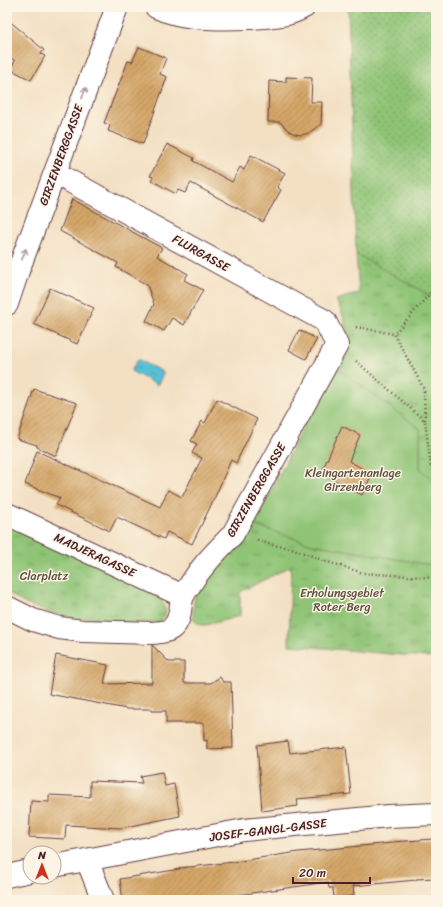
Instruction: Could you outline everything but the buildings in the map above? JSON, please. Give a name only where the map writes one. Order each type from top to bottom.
[{"type":"street","name":"GIRZENBERGGASSE","points":[[7,304],[54,173],[117,7]]},
{"type":"street","points":[[156,7],[176,14],[226,19],[281,16],[304,7]]},
{"type":"street","name":"FLURGASSE","points":[[54,173],[324,321]]},
{"type":"street","points":[[324,321],[337,344]]},
{"type":"street","name":"GIRZENBERGGASSE","points":[[7,607],[33,620],[58,628],[83,631],[153,633],[164,632],[173,628],[178,621],[183,596],[195,577],[233,534],[337,344]]},
{"type":"street","name":"MADJERAGASSE","points":[[7,514],[183,596]]},
{"type":"street","name":"JOSEF-GANGL-GASSE","points":[[62,865],[244,830],[389,816],[436,814]]},
{"type":"street","points":[[87,860],[103,900]]},
{"type":"street","points":[[7,876],[22,873]]},
{"type":"path","points":[[394,334],[436,287]]},
{"type":"path","points":[[324,321],[394,334]]},
{"type":"path","points":[[394,334],[424,389],[425,421],[431,466],[436,470]]},
{"type":"path","points":[[337,344],[425,421]]},
{"type":"path","points":[[233,534],[273,545],[291,548],[363,573],[436,578]]},
{"type":"green space","points":[[348,7],[419,7],[436,13],[436,299],[356,254]]},
{"type":"green space","points":[[356,254],[436,299],[436,484],[420,468],[420,429],[340,371],[349,343],[344,318],[336,300],[359,293]]},
{"type":"green space","name":"Kleingartenanlage Girzenberg","points":[[334,366],[420,429],[420,468],[436,484],[436,566],[312,544],[254,525]]},
{"type":"green space","name":"Clarplatz","points":[[7,523],[160,596],[166,611],[164,617],[160,622],[134,623],[73,618],[61,616],[23,603],[7,592]]},
{"type":"green space","name":"Erholungsgebiet Roter Berg","points":[[254,525],[312,544],[436,566],[436,658],[289,645],[291,566],[240,592],[240,616],[206,625],[198,624],[193,618],[196,591],[226,551],[239,548]]},
{"type":"water","points":[[138,359],[164,373],[157,385],[131,371]]}]
